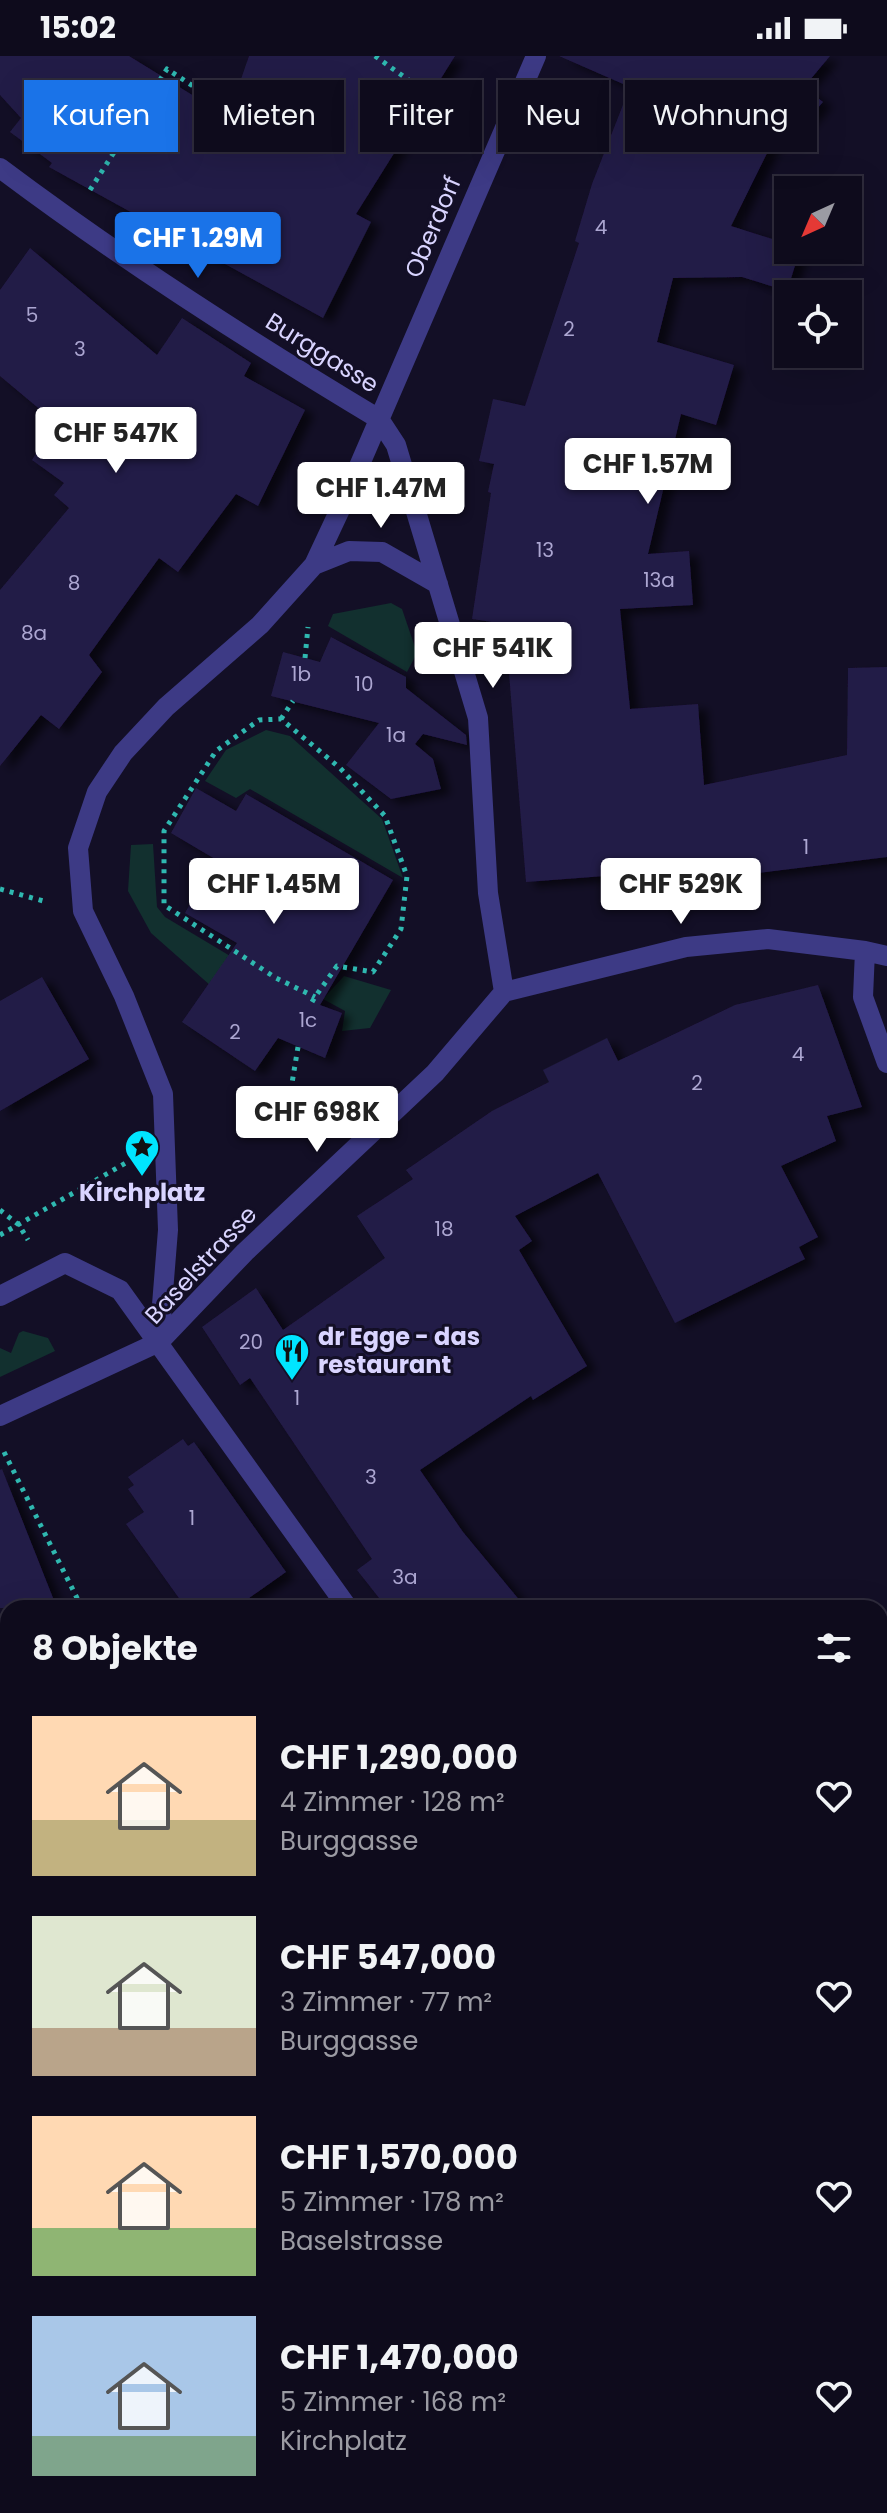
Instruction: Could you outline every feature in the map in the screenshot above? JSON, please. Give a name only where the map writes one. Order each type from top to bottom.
[{"type":"street","name":"Oberdorf","points":[[379,419],[536,56]]},
{"type":"street","name":"Burggasse","points":[[0,168],[165,285],[379,419]]},
{"type":"street","points":[[159,1342],[168,1230],[163,1094],[124,996],[83,911],[78,848],[97,792],[123,753],[166,707],[260,625],[314,565],[379,419]]},
{"type":"street","points":[[379,419],[396,445],[478,718],[488,893],[504,992],[686,947],[768,939],[887,956]]},
{"type":"street","points":[[314,565],[349,551],[382,552],[438,584]]},
{"type":"street","points":[[865,951],[863,997],[887,1063]]},
{"type":"street","name":"Baselstrasse","points":[[342,1600],[159,1342],[245,1252],[435,1073],[504,992]]},
{"type":"street","points":[[0,1296],[65,1263],[120,1290],[159,1342]]},
{"type":"street","points":[[0,1416],[159,1342]]},
{"type":"path","points":[[375,56],[497,144]]},
{"type":"path","points":[[71,221],[167,69],[194,87]]},
{"type":"path","points":[[281,719],[293,701]]},
{"type":"path","points":[[281,719],[340,768],[385,816],[407,876],[401,929],[373,972],[337,966],[313,1000],[164,905],[164,831],[216,751],[259,720],[281,719]]},
{"type":"path","points":[[0,889],[83,911]]},
{"type":"path","points":[[298,1047],[291,1089],[348,1155]]},
{"type":"path","points":[[0,1235],[164,1141]]},
{"type":"path","points":[[0,1444],[78,1600]]},
{"type":"green space","points":[[391,603],[402,609],[417,653],[407,672],[328,626],[333,614]]},
{"type":"green space","points":[[266,730],[290,736],[382,819],[403,878],[250,789],[236,798],[205,781],[226,750]]},
{"type":"green space","points":[[153,844],[157,907],[165,917],[285,989],[211,986],[151,933],[128,891],[131,845]]},
{"type":"green space","points":[[344,976],[391,990],[370,1028],[342,1031],[345,1011],[323,999]]},
{"type":"green space","points":[[23,1331],[48,1338],[55,1351],[0,1377],[0,1348],[11,1353],[19,1333]]},
{"type":"building","points":[[0,56],[129,56],[168,80],[24,80],[24,142],[10,132],[21,118],[0,95]]},
{"type":"building","points":[[249,56],[455,56],[440,80],[360,80],[360,152],[395,152],[356,214],[371,222],[323,318],[49,167],[52,163],[37,152],[178,152],[178,86],[194,96],[194,152],[344,152],[344,80],[241,80]]},
{"type":"building","points":[[559,56],[830,56],[810,80],[625,80],[625,85]]},
{"type":"building","points":[[625,100],[625,152],[768,152],[731,226],[774,240],[774,264],[796,264],[790,280],[774,280],[774,287],[742,277],[673,278],[657,342],[734,365],[716,425],[681,414],[648,554],[689,551],[693,605],[620,609],[630,709],[698,704],[704,785],[847,755],[848,668],[887,667],[887,857],[750,874],[749,865],[526,882],[505,624],[472,619],[494,464],[479,461],[493,399],[525,406],[579,243],[575,241],[592,184],[605,152],[609,152],[609,141]]},
{"type":"building","points":[[30,248],[157,355],[182,318],[251,363],[244,376],[305,410],[258,506],[236,494],[178,572],[159,558],[89,655],[102,672],[59,729],[41,715],[0,766],[0,590],[69,508],[54,495],[64,483],[32,460],[55,422],[0,376],[0,290]]},
{"type":"building","points":[[331,637],[406,677],[406,688],[466,735],[467,745],[423,734],[415,744],[433,759],[441,789],[391,799],[346,765],[379,723],[271,696],[283,652],[320,662]]},
{"type":"building","points":[[196,788],[236,811],[246,794],[393,880],[320,1005],[342,1013],[325,1058],[278,1038],[255,1071],[182,1022],[237,943],[185,913],[215,859],[171,833]]},
{"type":"building","points":[[42,977],[89,1059],[0,1111],[0,1001]]},
{"type":"building","points":[[818,985],[862,1107],[827,1116],[836,1141],[781,1166],[818,1237],[799,1247],[805,1259],[675,1323],[598,1173],[515,1216],[532,1241],[519,1250],[587,1366],[533,1400],[531,1396],[420,1470],[463,1532],[519,1600],[381,1600],[357,1570],[372,1559],[250,1378],[240,1385],[202,1327],[256,1288],[283,1330],[385,1258],[357,1216],[413,1179],[406,1170],[492,1111],[549,1082],[543,1070],[607,1038],[618,1061],[735,1005]]},
{"type":"building","points":[[183,1439],[188,1446],[194,1442],[286,1572],[246,1600],[180,1600],[126,1524],[144,1512],[128,1489],[134,1485],[128,1477]]},
{"type":"building","points":[[2,1469],[54,1600],[0,1600]]},
{"type":"place","name":"Kirchplatz","points":[[142,1178]]},
{"type":"place","name":"dr Egge - das restaurant","points":[[292,1382]]}]
